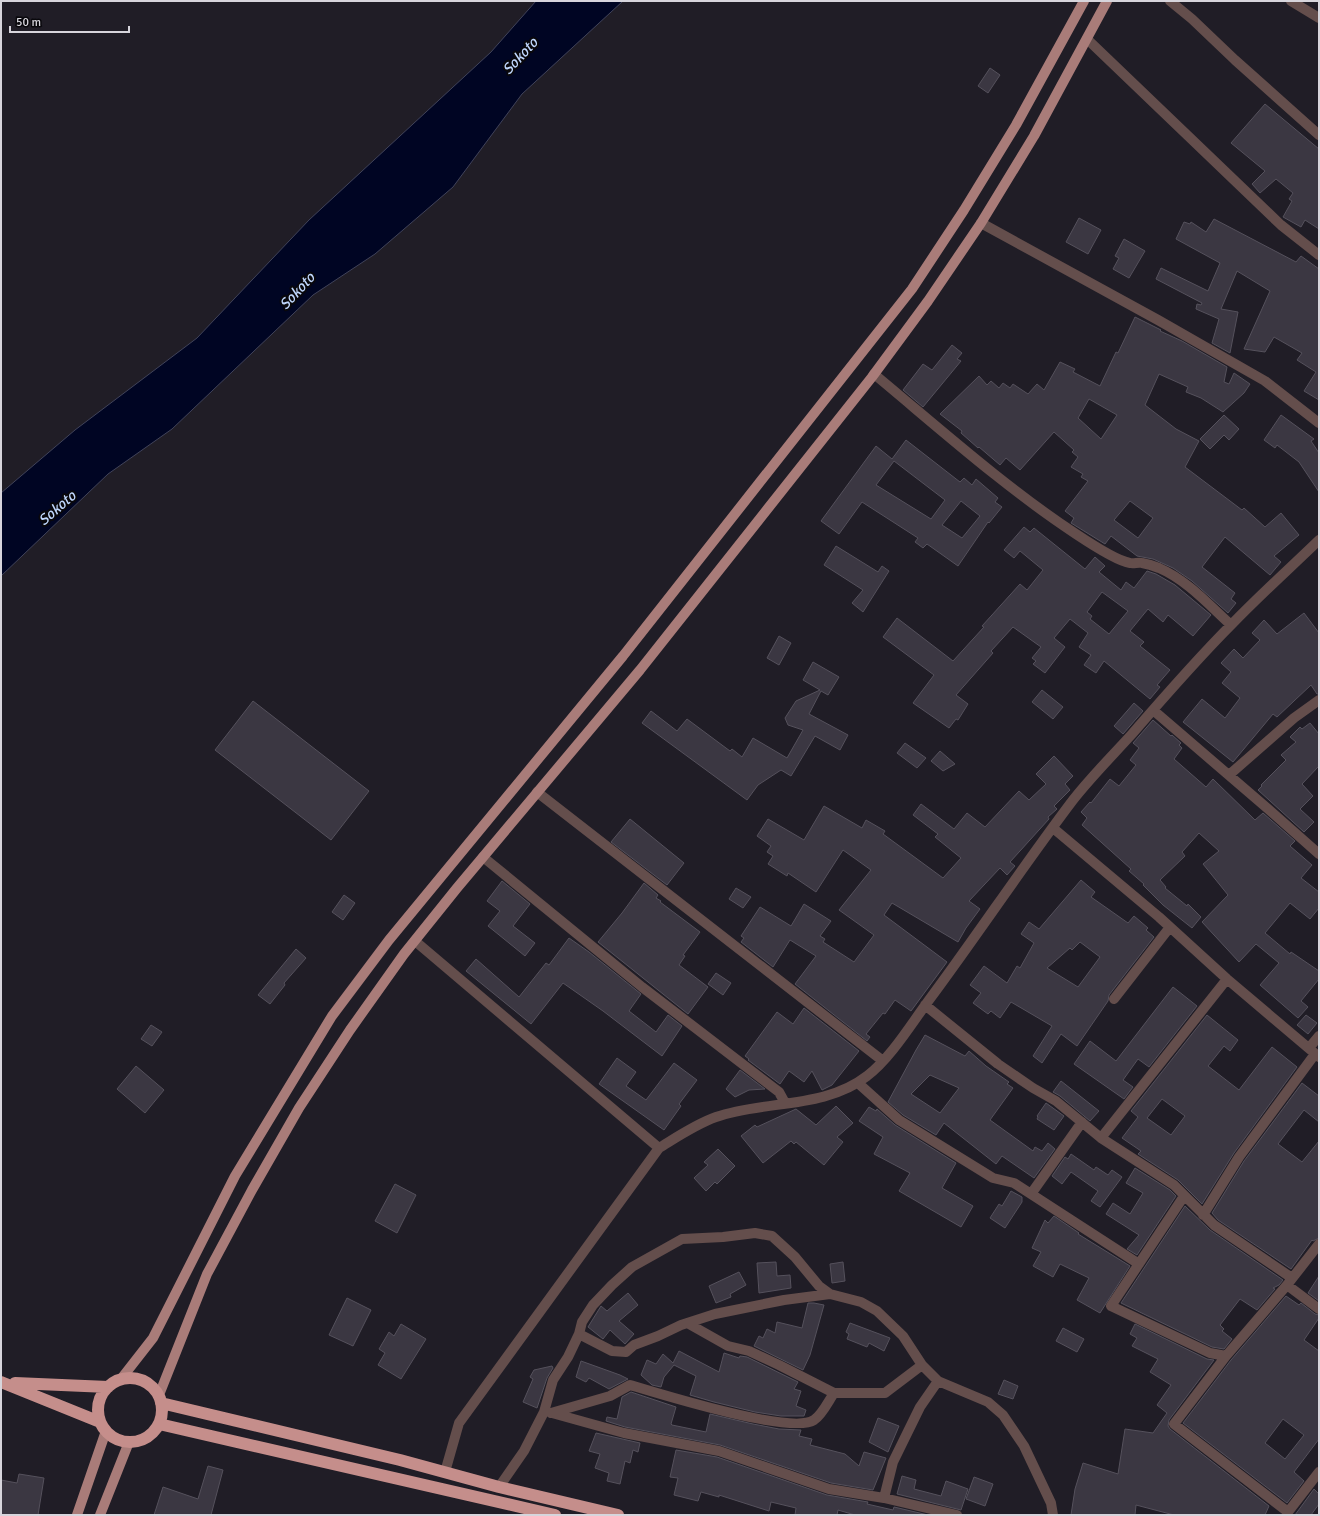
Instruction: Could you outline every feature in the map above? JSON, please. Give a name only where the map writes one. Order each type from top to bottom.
[{"type":"highway","points":[[4,1382],[103,1426],[116,1439],[129,1442],[142,1440],[152,1434],[159,1424],[162,1414],[160,1399],[152,1386],[142,1380],[132,1378],[121,1379],[108,1387],[100,1399],[98,1414],[103,1426]]},
{"type":"highway","points":[[4,1382],[108,1387]]},
{"type":"highway","points":[[160,1399],[500,1487],[618,1515]]},
{"type":"highway","points":[[159,1424],[555,1515]]},
{"type":"main road","points":[[121,1379],[153,1338],[235,1176],[332,1016],[389,940],[623,656],[912,289],[964,210],[1016,125],[1084,1]]},
{"type":"main road","points":[[160,1399],[207,1274],[254,1185],[299,1108],[346,1037],[415,941],[483,857],[640,670],[874,374],[928,301],[981,223],[1034,136],[1107,1]]},
{"type":"main road","points":[[77,1515],[103,1426]]},
{"type":"main road","points":[[100,1515],[129,1442]]},
{"type":"street","points":[[1170,1],[1192,19],[1235,60],[1319,135]]},
{"type":"street","points":[[1291,1],[1319,18]]},
{"type":"street","points":[[1087,39],[1281,225],[1319,255]]},
{"type":"street","points":[[981,223],[1158,320],[1265,381],[1319,423]]},
{"type":"street","points":[[874,374],[984,465],[1058,522],[1116,557],[1130,563],[1141,562],[1160,568],[1191,589],[1231,625]]},
{"type":"street","points":[[445,1472],[459,1423],[659,1148],[716,1117],[759,1107],[836,1093],[858,1083],[870,1074],[883,1061],[975,938],[1014,880],[1075,798],[1231,625],[1319,540]]},
{"type":"street","points":[[1228,775],[1294,718],[1319,700]]},
{"type":"street","points":[[1153,710],[1319,854]]},
{"type":"street","points":[[537,792],[883,1061]]},
{"type":"street","points":[[1053,828],[1170,927],[1227,979],[1314,1053]]},
{"type":"street","points":[[483,857],[642,987],[779,1092],[785,1103]]},
{"type":"street","points":[[1114,999],[1170,927]]},
{"type":"street","points":[[415,941],[659,1148]]},
{"type":"street","points":[[1101,1138],[1227,979]]},
{"type":"street","points":[[925,1005],[998,1064],[1033,1088],[1056,1101],[1101,1138],[1174,1185],[1214,1225],[1290,1281],[1319,1309]]},
{"type":"street","points":[[1203,1215],[1239,1157],[1314,1053],[1319,1036]]},
{"type":"street","points":[[858,1083],[900,1120],[993,1178],[1014,1183],[1139,1264]]},
{"type":"street","points":[[1031,1194],[1082,1122]]},
{"type":"street","points":[[1184,1196],[1111,1306],[1210,1352],[1226,1356]]},
{"type":"street","points":[[500,1487],[548,1413],[553,1380],[568,1357],[579,1334],[582,1322],[593,1306],[632,1267],[682,1239],[723,1237],[755,1233],[772,1236],[796,1257],[819,1286],[830,1294],[861,1302],[877,1311],[903,1336],[922,1365],[938,1381],[988,1402],[1003,1415],[1027,1453],[1051,1503],[1053,1515]]},
{"type":"street","points":[[1319,1244],[1290,1281],[1226,1356],[1174,1424],[1288,1512],[1319,1472]]},
{"type":"street","points":[[579,1334],[612,1351],[626,1352],[634,1345],[681,1325],[689,1324],[715,1314],[784,1300],[830,1294]]},
{"type":"street","points":[[689,1324],[728,1346],[749,1351],[834,1394],[885,1393],[922,1365]]},
{"type":"street","points":[[884,1498],[893,1462],[920,1407],[938,1381]]},
{"type":"street","points":[[548,1413],[610,1396],[630,1385],[683,1401],[771,1422],[804,1424],[814,1420],[834,1394]]},
{"type":"street","points":[[548,1413],[624,1433],[719,1451],[829,1489],[884,1498],[957,1515]]},
{"type":"water","name":"Sokoto","points":[[536,1],[623,1],[522,94],[453,187],[375,254],[313,295],[172,429],[108,474],[1,576],[1,493],[75,430],[197,338],[309,220],[491,52]]},
{"type":"building","points":[[990,68],[1000,75],[988,93],[978,86]]},
{"type":"building","points":[[1265,104],[1319,149],[1319,229],[1305,220],[1301,227],[1283,217],[1292,201],[1289,199],[1293,193],[1276,179],[1260,193],[1252,184],[1265,171],[1231,143]]},
{"type":"building","points":[[1079,218],[1101,230],[1088,254],[1066,242]]},
{"type":"building","points":[[1214,219],[1296,262],[1301,256],[1319,269],[1319,400],[1304,391],[1316,372],[1297,360],[1302,353],[1274,337],[1265,352],[1244,349],[1270,291],[1237,271],[1221,309],[1238,312],[1230,353],[1212,343],[1219,319],[1196,309],[1197,304],[1201,305],[1202,303],[1156,279],[1161,268],[1208,291],[1220,263],[1176,239],[1184,222],[1190,224],[1191,222],[1206,232]]},
{"type":"building","points":[[1124,239],[1145,251],[1129,278],[1113,269],[1119,258],[1115,256]]},
{"type":"building","points":[[1135,317],[1182,341],[1227,367],[1224,382],[1229,384],[1234,373],[1250,384],[1244,393],[1223,412],[1201,398],[1186,392],[1188,387],[1159,374],[1145,405],[1176,429],[1199,441],[1185,467],[1242,510],[1244,508],[1265,527],[1281,513],[1299,535],[1274,556],[1281,562],[1270,575],[1225,537],[1202,567],[1235,593],[1231,599],[1236,603],[1228,613],[1192,581],[1173,568],[1153,559],[1137,556],[1111,536],[1105,544],[1071,523],[1074,518],[1065,511],[1088,481],[1081,477],[1083,474],[1071,467],[1078,457],[1072,452],[1074,450],[1054,432],[1020,470],[1006,458],[1000,465],[961,433],[962,431],[940,414],[979,376],[987,385],[991,381],[999,388],[1003,383],[1010,388],[1013,384],[1028,394],[1037,384],[1044,390],[1060,362],[1075,369],[1073,372],[1100,386],[1116,352],[1118,353]],"holes":[[[1089,399],[1117,415],[1101,439],[1078,418]],[[1130,501],[1153,518],[1138,538],[1114,520]]]},
{"type":"building","points":[[952,345],[962,353],[957,359],[961,361],[923,407],[903,390],[923,364],[932,370]]},
{"type":"building","points":[[1224,415],[1239,429],[1229,440],[1224,435],[1210,449],[1200,439]]},
{"type":"building","points":[[1281,415],[1314,439],[1311,441],[1319,453],[1319,492],[1299,462],[1277,445],[1275,448],[1264,440]]},
{"type":"building","points":[[906,440],[960,482],[964,478],[972,485],[976,479],[998,498],[995,502],[1002,507],[989,523],[988,522],[958,566],[927,544],[923,548],[915,542],[918,538],[862,502],[839,534],[821,521],[876,446],[892,459]],"holes":[[[894,461],[945,500],[931,519],[876,485]],[[961,501],[980,516],[962,538],[942,525]]]},
{"type":"building","points":[[1024,527],[1030,532],[1034,528],[1085,569],[1095,557],[1105,566],[1099,572],[1121,590],[1126,582],[1134,588],[1147,571],[1156,574],[1175,585],[1211,615],[1193,636],[1168,615],[1163,622],[1148,609],[1130,631],[1144,642],[1140,646],[1170,670],[1157,685],[1160,687],[1150,699],[1104,661],[1096,673],[1084,665],[1091,655],[1079,647],[1088,633],[1070,619],[1054,638],[1065,647],[1045,673],[1033,664],[1036,661],[1032,658],[1041,647],[1013,627],[991,651],[993,653],[956,695],[968,704],[958,720],[956,719],[949,728],[913,703],[934,675],[883,637],[897,618],[953,661],[1020,584],[1027,590],[1043,570],[1020,551],[1014,558],[1004,550]],"holes":[[[1102,592],[1128,611],[1109,634],[1090,619],[1092,616],[1087,612]]]},
{"type":"building","points":[[836,546],[878,572],[882,566],[889,571],[863,612],[852,603],[863,590],[824,565]]},
{"type":"building","points":[[1304,613],[1319,633],[1319,694],[1317,694],[1311,685],[1277,717],[1273,714],[1233,762],[1183,722],[1202,699],[1225,718],[1240,698],[1222,683],[1231,672],[1221,663],[1234,649],[1243,658],[1260,640],[1252,633],[1264,620],[1277,634]]},
{"type":"building","points":[[779,636],[791,643],[779,665],[767,658]]},
{"type":"building","points":[[813,662],[839,677],[828,695],[821,691],[809,714],[848,735],[840,750],[815,736],[791,776],[781,770],[758,785],[747,800],[642,723],[651,711],[677,731],[687,719],[730,751],[732,749],[742,757],[753,738],[787,758],[803,730],[788,725],[785,718],[796,701],[820,690],[803,680]]},
{"type":"building","points":[[1042,690],[1063,707],[1053,719],[1032,702]]},
{"type":"building","points":[[253,701],[369,791],[331,840],[215,750]]},
{"type":"building","points":[[1134,703],[1143,711],[1123,734],[1114,726]]},
{"type":"building","points":[[1153,720],[1181,743],[1179,745],[1182,748],[1174,759],[1206,787],[1213,779],[1255,820],[1263,813],[1295,841],[1290,846],[1312,865],[1301,878],[1319,892],[1319,908],[1310,919],[1290,903],[1265,933],[1290,954],[1291,952],[1319,971],[1319,979],[1301,1001],[1308,1007],[1298,1018],[1260,985],[1279,963],[1256,944],[1239,962],[1202,922],[1228,895],[1203,864],[1219,851],[1199,833],[1182,852],[1185,856],[1160,880],[1166,887],[1165,888],[1187,906],[1188,904],[1201,917],[1192,928],[1163,905],[1143,885],[1144,884],[1129,871],[1131,869],[1082,825],[1087,818],[1081,812],[1090,802],[1091,803],[1110,779],[1119,786],[1136,765],[1130,760],[1139,748],[1133,743]]},
{"type":"building","points":[[1310,723],[1319,734],[1319,766],[1302,784],[1313,796],[1300,809],[1314,822],[1304,832],[1258,790],[1262,786],[1261,785],[1286,760],[1281,755],[1296,742],[1290,737],[1300,727],[1302,729]]},
{"type":"building","points":[[905,743],[926,758],[917,768],[897,753]]},
{"type":"building","points":[[940,751],[955,764],[943,771],[931,761]]},
{"type":"building","points":[[1054,756],[1073,776],[1065,784],[1070,790],[1054,806],[1057,809],[1048,817],[1049,819],[1010,862],[1015,866],[1007,875],[1000,868],[969,901],[980,909],[958,942],[892,903],[884,915],[947,962],[911,1011],[895,1000],[885,1014],[883,1013],[866,1034],[870,1037],[867,1041],[795,984],[816,956],[790,940],[773,967],[741,942],[744,938],[741,936],[760,907],[791,926],[804,904],[831,921],[820,936],[825,939],[823,942],[854,962],[874,935],[839,910],[871,870],[843,850],[816,892],[788,873],[787,876],[768,864],[773,856],[767,852],[771,846],[757,836],[768,819],[804,840],[824,806],[862,828],[866,820],[885,831],[883,834],[943,878],[961,858],[935,837],[938,834],[913,815],[921,804],[954,829],[967,813],[985,827],[1019,791],[1029,800],[1046,784],[1036,774]]},
{"type":"building","points":[[630,819],[684,863],[667,885],[611,842]]},
{"type":"building","points":[[1081,880],[1095,892],[1091,897],[1128,923],[1134,916],[1148,928],[1146,930],[1154,937],[1109,995],[1108,1001],[1077,1046],[1061,1034],[1042,1063],[1033,1056],[1052,1026],[1011,1002],[1000,1018],[991,1011],[988,1014],[973,1003],[981,993],[970,985],[984,966],[1007,983],[1017,966],[1020,968],[1034,943],[1021,934],[1029,922],[1039,929]],"holes":[[[1080,942],[1100,957],[1078,987],[1047,968],[1070,948],[1072,950]]]},
{"type":"building","points":[[502,881],[530,904],[513,926],[535,943],[525,956],[488,926],[500,911],[487,901]]},
{"type":"building","points":[[644,883],[658,895],[656,898],[661,901],[660,902],[700,932],[683,955],[685,956],[679,965],[708,987],[688,1014],[598,942]]},
{"type":"building","points":[[736,888],[751,897],[743,908],[729,899]]},
{"type":"building","points":[[344,895],[355,903],[343,920],[332,912]]},
{"type":"building","points":[[569,938],[589,952],[641,994],[629,1011],[656,1032],[668,1015],[682,1026],[662,1056],[603,1011],[563,983],[531,1024],[466,971],[476,959],[519,997],[546,963],[549,965]]},
{"type":"building","points":[[296,949],[306,958],[284,983],[285,985],[270,1004],[258,995]]},
{"type":"building","points":[[716,973],[731,983],[723,995],[708,984]]},
{"type":"building","points":[[1173,987],[1197,1006],[1149,1067],[1138,1059],[1123,1080],[1133,1087],[1124,1099],[1074,1064],[1090,1041],[1116,1061]]},
{"type":"building","points":[[804,1008],[859,1051],[832,1085],[822,1090],[812,1071],[804,1082],[789,1071],[780,1084],[748,1060],[749,1059],[745,1056],[777,1012],[793,1024]]},
{"type":"building","points":[[1207,1015],[1238,1040],[1230,1051],[1224,1046],[1208,1066],[1239,1090],[1272,1047],[1297,1067],[1234,1153],[1202,1204],[1178,1180],[1138,1154],[1141,1151],[1122,1138],[1138,1117],[1131,1111]],"holes":[[[1162,1099],[1185,1116],[1171,1135],[1147,1118]]]},
{"type":"building","points":[[1306,1015],[1317,1023],[1308,1034],[1297,1025]]},
{"type":"building","points":[[151,1025],[162,1032],[152,1046],[141,1039]]},
{"type":"building","points":[[925,1035],[965,1056],[969,1051],[986,1066],[1009,1082],[1007,1084],[1013,1088],[990,1120],[1033,1151],[1035,1147],[1042,1151],[1048,1143],[1055,1149],[1034,1178],[1002,1156],[996,1164],[944,1123],[936,1135],[903,1115],[888,1102]],"holes":[[[930,1075],[959,1088],[940,1113],[911,1094]]]},
{"type":"building","points":[[617,1058],[636,1072],[626,1086],[646,1100],[674,1063],[697,1080],[679,1104],[681,1106],[664,1130],[599,1084]]},
{"type":"building","points":[[136,1066],[164,1090],[145,1113],[117,1089]]},
{"type":"building","points":[[740,1070],[765,1089],[749,1090],[735,1097],[726,1089]]},
{"type":"building","points":[[1061,1081],[1099,1111],[1090,1121],[1053,1092]]},
{"type":"building","points":[[1302,1083],[1319,1096],[1319,1122],[1304,1110],[1278,1144],[1302,1162],[1319,1141],[1319,1238],[1313,1241],[1312,1240],[1291,1269],[1218,1220],[1212,1213],[1244,1161]]},
{"type":"building","points":[[1046,1103],[1064,1116],[1054,1130],[1037,1119],[1037,1116]]},
{"type":"building","points":[[836,1106],[853,1123],[837,1137],[843,1142],[824,1165],[796,1142],[794,1144],[791,1141],[763,1163],[741,1136],[755,1125],[757,1127],[796,1109],[816,1125]]},
{"type":"building","points":[[869,1107],[876,1111],[877,1109],[895,1125],[956,1163],[942,1188],[973,1206],[961,1227],[899,1191],[910,1173],[874,1154],[883,1137],[859,1121]]},
{"type":"building","points":[[718,1149],[735,1166],[717,1184],[715,1182],[706,1191],[694,1178],[708,1165],[704,1162]]},
{"type":"building","points":[[1071,1154],[1094,1170],[1096,1167],[1108,1175],[1112,1170],[1122,1177],[1100,1207],[1091,1201],[1098,1191],[1071,1172],[1062,1184],[1052,1176],[1065,1157],[1068,1159]]},
{"type":"building","points":[[1135,1168],[1170,1190],[1176,1196],[1137,1255],[1127,1249],[1139,1235],[1106,1214],[1113,1203],[1130,1214],[1143,1193],[1126,1183]]},
{"type":"building","points":[[395,1184],[416,1195],[397,1233],[375,1221]]},
{"type":"building","points":[[1011,1191],[1022,1197],[1022,1202],[1005,1228],[990,1218],[999,1204],[1002,1206]]},
{"type":"building","points":[[1185,1206],[1210,1230],[1283,1280],[1279,1285],[1273,1288],[1275,1289],[1257,1310],[1240,1299],[1220,1325],[1224,1329],[1222,1331],[1232,1339],[1224,1349],[1212,1347],[1121,1303]]},
{"type":"building","points":[[1054,1216],[1079,1233],[1078,1234],[1130,1266],[1100,1313],[1077,1300],[1089,1278],[1060,1264],[1053,1277],[1033,1266],[1041,1252],[1032,1248],[1045,1220],[1048,1223]]},
{"type":"building","points":[[776,1262],[777,1276],[790,1275],[791,1288],[759,1293],[757,1263]]},
{"type":"building","points":[[843,1262],[845,1281],[832,1283],[830,1264]]},
{"type":"building","points":[[739,1272],[746,1285],[730,1294],[731,1297],[716,1303],[709,1286]]},
{"type":"building","points":[[1319,1276],[1319,1301],[1308,1293]]},
{"type":"building","points":[[628,1293],[638,1305],[619,1321],[634,1334],[625,1344],[610,1330],[603,1339],[588,1327],[601,1306],[607,1311]]},
{"type":"building","points":[[1286,1296],[1299,1305],[1301,1303],[1315,1314],[1319,1315],[1319,1318],[1304,1340],[1319,1351],[1319,1439],[1294,1472],[1304,1481],[1287,1503],[1183,1423],[1231,1360]],"holes":[[[1283,1419],[1304,1435],[1285,1459],[1265,1443]]]},
{"type":"building","points":[[347,1298],[371,1310],[353,1346],[329,1335]]},
{"type":"building","points":[[808,1303],[824,1305],[810,1355],[803,1370],[754,1346],[759,1336],[763,1338],[767,1329],[775,1333],[777,1322],[802,1328]]},
{"type":"building","points":[[850,1323],[890,1338],[884,1351],[869,1343],[867,1347],[847,1339],[849,1334],[846,1332]]},
{"type":"building","points":[[401,1324],[426,1339],[401,1379],[378,1365],[385,1353],[379,1349],[389,1332],[394,1336]]},
{"type":"building","points":[[1135,1324],[1207,1359],[1214,1360],[1169,1420],[1168,1426],[1269,1506],[1265,1515],[1174,1515],[1136,1505],[1135,1515],[1071,1515],[1075,1489],[1083,1463],[1118,1474],[1125,1429],[1153,1433],[1167,1413],[1157,1405],[1171,1385],[1150,1372],[1158,1359],[1132,1346],[1137,1338],[1130,1334]]},
{"type":"building","points":[[1063,1328],[1084,1339],[1077,1352],[1056,1341]]},
{"type":"building","points":[[679,1351],[719,1372],[724,1353],[739,1358],[740,1356],[747,1357],[798,1382],[794,1389],[801,1391],[796,1406],[806,1410],[804,1416],[781,1416],[755,1412],[690,1395],[696,1376],[674,1365],[664,1377],[661,1387],[652,1385],[641,1375],[647,1360],[656,1364],[663,1354],[673,1363]]},
{"type":"building","points":[[581,1361],[628,1379],[609,1389],[589,1378],[586,1382],[576,1377]]},
{"type":"building","points":[[552,1366],[553,1368],[547,1378],[537,1408],[523,1402],[533,1379],[530,1377],[534,1370]]},
{"type":"building","points":[[1004,1380],[1018,1386],[1013,1399],[998,1394]]},
{"type":"building","points":[[631,1392],[676,1407],[672,1425],[706,1432],[710,1414],[779,1429],[801,1430],[799,1436],[812,1439],[810,1445],[845,1454],[859,1466],[864,1452],[886,1458],[873,1490],[831,1483],[720,1445],[625,1427],[606,1421],[607,1417],[617,1419],[622,1397]]},
{"type":"building","points":[[878,1418],[899,1426],[888,1452],[869,1442]]},
{"type":"building","points":[[596,1433],[640,1443],[638,1452],[633,1450],[630,1463],[625,1461],[620,1484],[607,1481],[609,1473],[595,1468],[600,1454],[589,1451]]},
{"type":"building","points":[[676,1450],[717,1457],[827,1495],[868,1502],[867,1504],[893,1510],[894,1507],[928,1515],[855,1515],[838,1510],[837,1515],[795,1515],[796,1508],[771,1502],[769,1511],[719,1495],[719,1497],[701,1492],[698,1501],[674,1495],[678,1478],[670,1477]]},
{"type":"building","points":[[208,1466],[223,1470],[211,1515],[154,1515],[163,1487],[198,1499]]},
{"type":"building","points":[[19,1474],[44,1478],[38,1515],[1,1515],[1,1480],[17,1483]]},
{"type":"building","points":[[902,1476],[916,1480],[914,1489],[941,1496],[946,1481],[968,1489],[961,1510],[897,1494]]},
{"type":"building","points":[[974,1477],[993,1484],[985,1506],[966,1499]]},
{"type":"building","points":[[1314,1489],[1319,1494],[1319,1504],[1311,1515],[1295,1515]]}]
